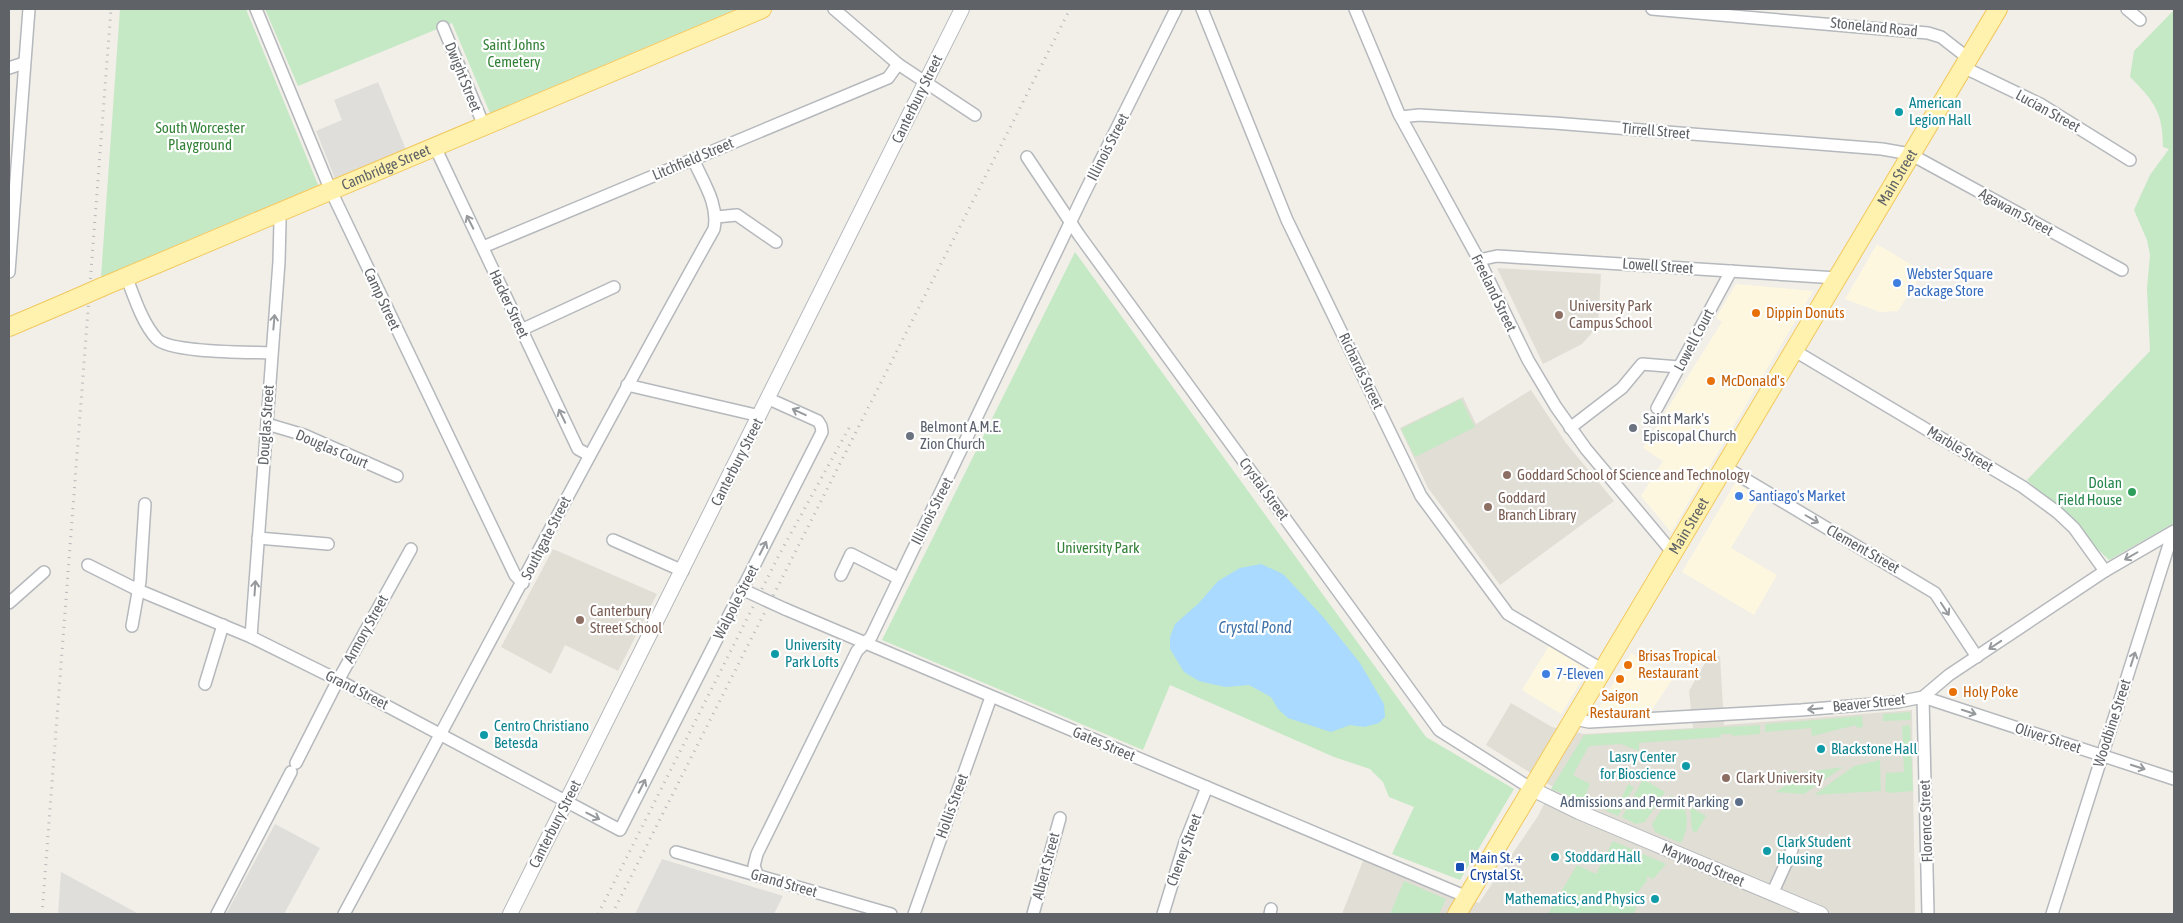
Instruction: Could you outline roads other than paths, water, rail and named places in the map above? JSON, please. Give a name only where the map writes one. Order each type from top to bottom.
[{"type":"main road","name":"Cambridge Street","points":[[9,327],[762,9]]},
{"type":"main road","name":"Main Street","points":[[1457,914],[1726,467],[1910,154],[1998,9]]},
{"type":"street","points":[[9,272],[12,194],[29,9]]},
{"type":"street","name":"Camp Street","points":[[256,9],[330,191],[515,575],[523,583]]},
{"type":"street","points":[[834,9],[898,64],[975,115]]},
{"type":"street","name":"Canterbury Street","points":[[510,914],[769,399],[962,9]]},
{"type":"street","name":"Illinois Street","points":[[758,876],[754,866],[770,824],[857,651],[871,637],[1176,9]]},
{"type":"street","name":"Richards Street","points":[[1202,9],[1287,220],[1421,496],[1508,614],[1603,670]]},
{"type":"street","name":"Freeland Street","points":[[1355,9],[1401,117],[1479,260],[1528,360],[1570,428],[1602,469],[1674,553]]},
{"type":"street","name":"Stoneland Road","points":[[1652,9],[1800,14],[1928,33],[1941,38],[1965,62]]},
{"type":"street","points":[[2127,9],[2140,20]]},
{"type":"street","name":"Dwight Street","points":[[443,27],[484,126]]},
{"type":"street","name":"Lucian Street","points":[[1965,62],[2040,104],[2130,160]]},
{"type":"street","points":[[9,68],[24,63]]},
{"type":"street","name":"Litchfield Street","points":[[483,247],[888,78],[898,64]]},
{"type":"street","name":"Tirrell Street","points":[[1401,117],[1419,115],[1545,122],[1882,149],[1910,154]]},
{"type":"street","name":"Hacker Street","points":[[434,147],[578,449],[589,455]]},
{"type":"street","name":"Agawam Street","points":[[1910,154],[2122,270]]},
{"type":"street","name":"Crystal Street","points":[[1026,157],[1071,223],[1439,730],[1532,789]]},
{"type":"street","points":[[693,159],[712,201],[716,217],[737,215],[776,242]]},
{"type":"street","name":"Douglas Street","points":[[251,637],[279,262],[280,221],[276,213]]},
{"type":"street","name":"Southgate Street","points":[[344,914],[523,583],[589,455],[714,229],[716,217]]},
{"type":"street","name":"Lowell Street","points":[[1479,260],[1497,256],[1837,278]]},
{"type":"street","name":"Lowell Court","points":[[1657,408],[1731,271]]},
{"type":"street","points":[[126,276],[143,316],[158,340],[176,347],[272,353]]},
{"type":"street","points":[[521,330],[614,287]]},
{"type":"street","name":"Marble Street","points":[[1795,351],[2023,486],[2074,528],[2105,571]]},
{"type":"street","points":[[1570,428],[1622,388],[1642,364],[1679,367]]},
{"type":"street","points":[[627,385],[760,416]]},
{"type":"street","name":"Walpole Street","points":[[620,830],[745,592],[822,432],[818,421],[769,399]]},
{"type":"street","name":"Douglas Court","points":[[267,424],[304,435],[397,476]]},
{"type":"street","name":"Clement Street","points":[[1726,467],[1935,593],[1977,657]]},
{"type":"street","points":[[132,626],[138,590],[145,504]]},
{"type":"street","name":"Beaver Street","points":[[1574,719],[1589,722],[1801,710],[1898,702],[1922,697],[1977,657],[2105,571],[2174,531]]},
{"type":"street","name":"Woodbine Street","points":[[2052,914],[2174,531]]},
{"type":"street","points":[[258,538],[328,544]]},
{"type":"street","points":[[613,540],[683,571]]},
{"type":"street","name":"Armory Street","points":[[217,914],[338,680],[410,549]]},
{"type":"street","points":[[841,575],[851,554],[898,578]]},
{"type":"street","name":"Grand Street","points":[[88,565],[138,590],[251,637],[338,680],[620,830]]},
{"type":"street","points":[[9,603],[44,572]]},
{"type":"street","name":"Gates Street","points":[[745,592],[1467,897]]},
{"type":"street","points":[[205,684],[223,625]]},
{"type":"street","name":"Hollis Street","points":[[914,914],[991,697]]},
{"type":"street","name":"Oliver Street","points":[[1922,697],[2174,779]]},
{"type":"street","name":"Florence Street","points":[[1922,697],[1928,914]]},
{"type":"street","name":"Cheney Street","points":[[1163,914],[1185,842],[1207,787]]},
{"type":"street","name":"Maywood Street","points":[[1532,789],[1579,812],[1821,914]]},
{"type":"street","name":"Albert Street","points":[[1033,914],[1060,818]]},
{"type":"street","points":[[1772,894],[1792,850]]},
{"type":"street","name":"Grand Street","points":[[676,852],[891,914]]},
{"type":"water","name":"Crystal Pond","points":[[1261,564],[1283,574],[1324,618],[1360,663],[1384,704],[1385,717],[1379,723],[1364,727],[1350,725],[1331,732],[1288,718],[1278,709],[1271,697],[1249,685],[1226,687],[1211,684],[1199,681],[1184,672],[1170,649],[1170,637],[1175,624],[1198,604],[1218,581],[1240,568]]},
{"type":"railway","points":[[42,914],[111,9]]},
{"type":"railway","points":[[612,914],[1070,9]]},
{"type":"railway","points":[[598,914],[779,555],[849,428]]},
{"type":"place","name":"American Legion Hall","points":[[1899,112]]},
{"type":"place","name":"Webster Square Package Store","points":[[1897,283]]},
{"type":"place","name":"Dippin Donuts","points":[[1756,313]]},
{"type":"place","name":"University Park Campus School","points":[[1559,315]]},
{"type":"place","name":"McDonald's","points":[[1711,381]]},
{"type":"place","name":"Saint Mark's Episcopal Church","points":[[1633,428]]},
{"type":"place","name":"Belmont A.M.E. Zion Church","points":[[910,436]]},
{"type":"place","name":"Goddard School of Science and Technology","points":[[1507,475]]},
{"type":"place","name":"Dolan Field House","points":[[2132,492]]},
{"type":"place","name":"Santiago's Market","points":[[1739,496]]},
{"type":"place","name":"Goddard Branch Library","points":[[1488,507]]},
{"type":"place","name":"Canterbury Street School","points":[[580,620]]},
{"type":"place","name":"University Park Lofts","points":[[775,654]]},
{"type":"place","name":"Brisas Tropical Restaurant","points":[[1628,665]]},
{"type":"place","name":"7-Eleven","points":[[1546,674]]},
{"type":"place","name":"Saigon Restaurant","points":[[1620,679]]},
{"type":"place","name":"Holy Poke","points":[[1953,692]]},
{"type":"place","name":"Centro Christiano Betesda","points":[[484,735]]},
{"type":"place","name":"Blackstone Hall","points":[[1821,749]]},
{"type":"place","name":"Lasry Center for Bioscience","points":[[1686,766]]},
{"type":"place","name":"Clark University","points":[[1726,778]]},
{"type":"place","name":"Admissions and Permit Parking","points":[[1739,802]]},
{"type":"place","name":"Clark Student Housing","points":[[1767,851]]},
{"type":"place","name":"Stoddard Hall","points":[[1555,857]]},
{"type":"place","name":"Main St. + Crystal St.","points":[[1460,867]]},
{"type":"place","name":"Mathematics, and Physics","points":[[1655,899]]},
{"type":"park label","name":"Saint Johns Cemetery","points":[[514,54]]},
{"type":"park label","name":"South Worcester Playground","points":[[200,136]]},
{"type":"park label","name":"University Park","points":[[1098,548]]}]
